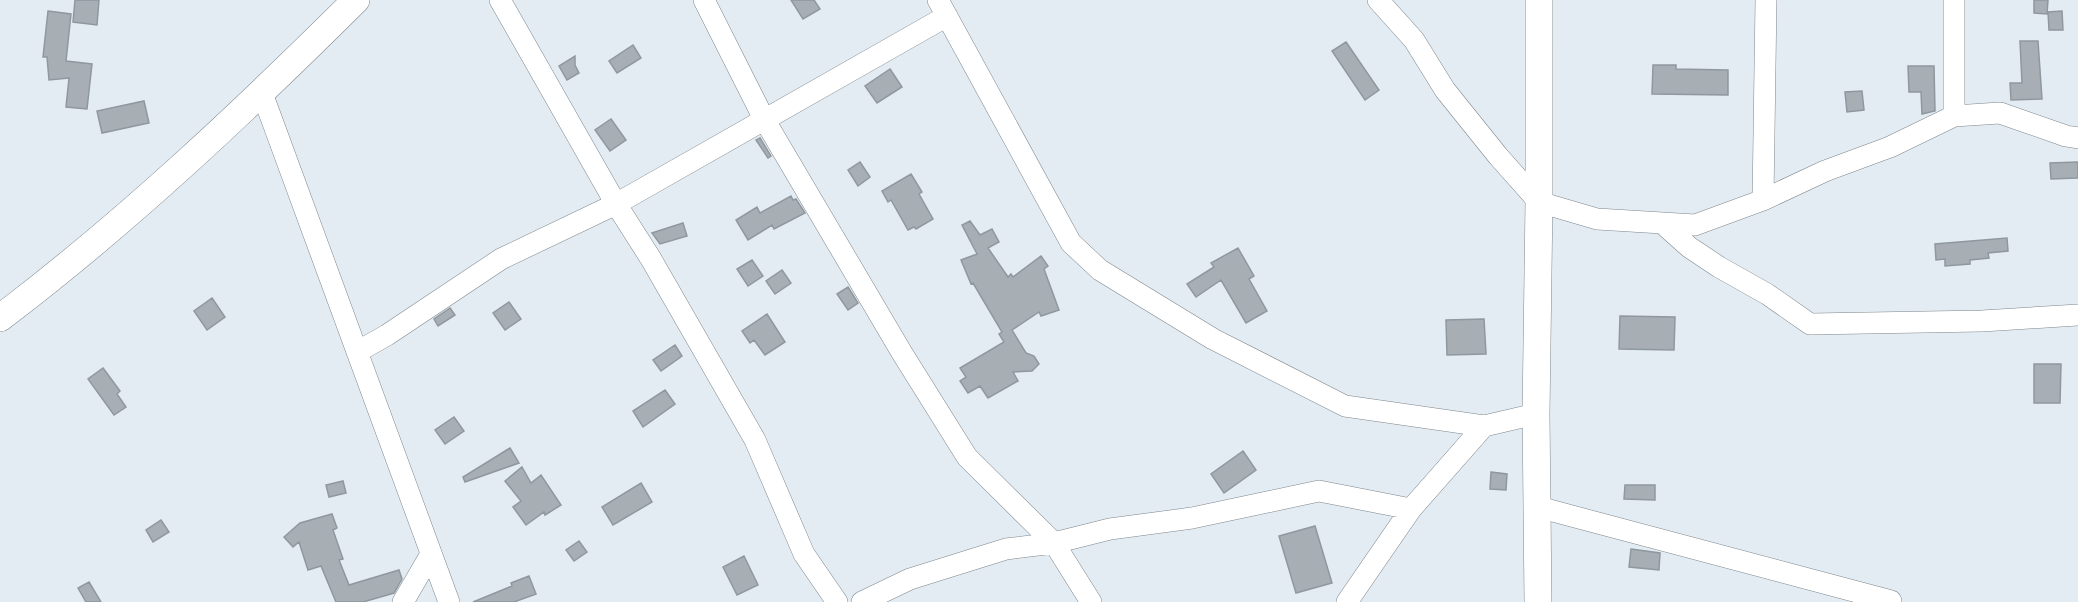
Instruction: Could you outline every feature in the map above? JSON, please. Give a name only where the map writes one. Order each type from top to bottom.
[{"type":"main road","points":[[0,318],[143,201],[262,93],[356,0]]},
{"type":"main road","points":[[1538,602],[1536,414],[1539,0]]},
{"type":"street","points":[[501,0],[616,204],[651,259],[755,440],[804,554],[837,602]]},
{"type":"street","points":[[704,0],[764,119],[902,353],[967,457],[1053,543],[1091,602]]},
{"type":"street","points":[[1378,0],[1414,40],[1445,90],[1498,156],[1539,201],[1598,219],[1695,225],[1762,200],[1825,171],[1890,147],[1954,116],[2000,113],[2078,138]]},
{"type":"street","points":[[1762,200],[1766,0]]},
{"type":"street","points":[[1954,0],[1954,116]]},
{"type":"street","points":[[357,352],[387,335],[501,259],[616,204],[764,119],[943,8],[1071,243],[1100,270],[1213,339],[1345,406],[1484,426],[1536,414]]},
{"type":"street","points":[[262,93],[449,602]]},
{"type":"street","points":[[1662,223],[1689,247],[1767,294],[1810,324],[1982,321],[2078,315]]},
{"type":"street","points":[[1347,602],[1412,509],[1484,426]]},
{"type":"street","points":[[862,602],[910,579],[995,553],[1053,543],[1110,529],[1192,519],[1319,491],[1412,509]]},
{"type":"street","points":[[1538,507],[1891,602]]},
{"type":"street","points":[[403,602],[431,554]]},
{"type":"building","points":[[75,0],[99,0],[97,25],[73,22]]},
{"type":"building","points":[[791,0],[814,0],[820,9],[803,19]]},
{"type":"building","points":[[2034,0],[2048,0],[2047,14],[2034,13]]},
{"type":"building","points":[[48,11],[71,14],[66,61],[92,64],[87,109],[66,107],[69,78],[49,80],[47,57],[43,57]]},
{"type":"building","points":[[2062,11],[2063,30],[2049,30],[2048,12]]},
{"type":"building","points":[[2020,41],[2038,41],[2042,99],[2011,100],[2010,83],[2022,83]]},
{"type":"building","points":[[1346,42],[1379,90],[1365,100],[1332,51]]},
{"type":"building","points":[[633,45],[641,58],[617,73],[609,61]]},
{"type":"building","points":[[575,56],[575,65],[579,73],[567,80],[559,66]]},
{"type":"building","points":[[1653,65],[1676,65],[1676,69],[1728,70],[1728,95],[1652,94]]},
{"type":"building","points":[[1908,66],[1934,66],[1935,111],[1922,114],[1921,92],[1909,92]]},
{"type":"building","points":[[890,69],[902,87],[877,103],[865,86]]},
{"type":"building","points":[[1862,91],[1864,110],[1847,112],[1845,92]]},
{"type":"building","points":[[144,101],[149,123],[102,133],[97,111]]},
{"type":"building","points":[[611,119],[626,140],[610,151],[595,130]]},
{"type":"building","points":[[760,138],[771,156],[768,158],[756,140]]},
{"type":"building","points":[[860,162],[870,177],[858,186],[848,170]]},
{"type":"building","points":[[2078,162],[2078,178],[2051,179],[2050,163]]},
{"type":"building","points":[[911,174],[922,192],[919,194],[933,219],[916,229],[914,227],[908,230],[891,200],[888,202],[882,191]]},
{"type":"building","points":[[791,196],[793,200],[796,199],[805,213],[774,229],[772,225],[748,240],[736,220],[757,207],[760,213]]},
{"type":"building","points":[[970,221],[980,235],[992,229],[999,242],[988,248],[1008,277],[1011,274],[1013,277],[1041,256],[1048,266],[1044,269],[1059,310],[1041,316],[1039,312],[1012,330],[1026,353],[1034,356],[1039,364],[1032,371],[1013,372],[1018,381],[988,398],[980,386],[968,393],[960,381],[966,377],[960,368],[1004,342],[999,334],[1002,332],[973,283],[971,284],[961,260],[977,254],[962,225]]},
{"type":"building","points":[[683,223],[687,236],[660,244],[652,233]]},
{"type":"building","points":[[2007,238],[2008,251],[1988,253],[1989,258],[1970,260],[1970,264],[1945,266],[1945,259],[1936,260],[1935,244]]},
{"type":"building","points":[[1238,248],[1254,276],[1249,279],[1267,311],[1246,323],[1221,280],[1196,297],[1187,284],[1214,267],[1211,263]]},
{"type":"building","points":[[752,260],[763,276],[748,286],[737,269]]},
{"type":"building","points":[[782,270],[791,283],[775,294],[766,281]]},
{"type":"building","points":[[848,287],[858,303],[848,310],[837,294]]},
{"type":"building","points":[[212,298],[225,317],[207,330],[194,311]]},
{"type":"building","points":[[509,302],[521,319],[505,330],[493,313]]},
{"type":"building","points":[[450,308],[455,315],[438,326],[434,319]]},
{"type":"building","points":[[767,314],[785,342],[765,355],[754,340],[750,343],[742,331]]},
{"type":"building","points":[[1620,316],[1675,317],[1674,350],[1619,349]]},
{"type":"building","points":[[1484,319],[1486,354],[1447,355],[1446,320]]},
{"type":"building","points":[[675,345],[682,356],[661,371],[653,360]]},
{"type":"building","points":[[2034,364],[2061,364],[2060,403],[2034,403]]},
{"type":"building","points":[[103,368],[120,391],[117,394],[126,407],[114,415],[88,379]]},
{"type":"building","points":[[665,390],[675,404],[643,427],[633,411]]},
{"type":"building","points":[[454,417],[464,431],[445,444],[435,430]]},
{"type":"building","points":[[510,448],[519,463],[465,482],[463,477]]},
{"type":"building","points":[[1243,451],[1256,470],[1224,493],[1211,474]]},
{"type":"building","points":[[522,467],[531,483],[541,475],[561,505],[545,515],[544,512],[526,525],[513,507],[521,501],[505,481]]},
{"type":"building","points":[[1491,472],[1507,474],[1506,490],[1490,489]]},
{"type":"building","points":[[343,481],[346,493],[329,497],[326,485]]},
{"type":"building","points":[[641,483],[652,502],[613,525],[602,507]]},
{"type":"building","points":[[1625,485],[1655,485],[1655,500],[1624,499]]},
{"type":"building","points":[[332,514],[337,528],[333,530],[343,559],[339,560],[349,585],[399,570],[402,579],[394,593],[363,602],[336,602],[321,566],[308,570],[299,542],[293,547],[284,537],[300,523]]},
{"type":"building","points":[[161,520],[169,532],[153,542],[146,530]]},
{"type":"building","points":[[1315,526],[1332,583],[1296,593],[1279,536]]},
{"type":"building","points":[[579,541],[587,552],[574,561],[566,550]]},
{"type":"building","points":[[1631,549],[1660,553],[1659,570],[1629,567]]},
{"type":"building","points":[[744,556],[758,585],[737,595],[723,567]]},
{"type":"building","points":[[529,576],[536,594],[514,602],[473,602],[512,586],[511,583]]},
{"type":"building","points":[[89,582],[101,602],[86,602],[78,588]]}]
